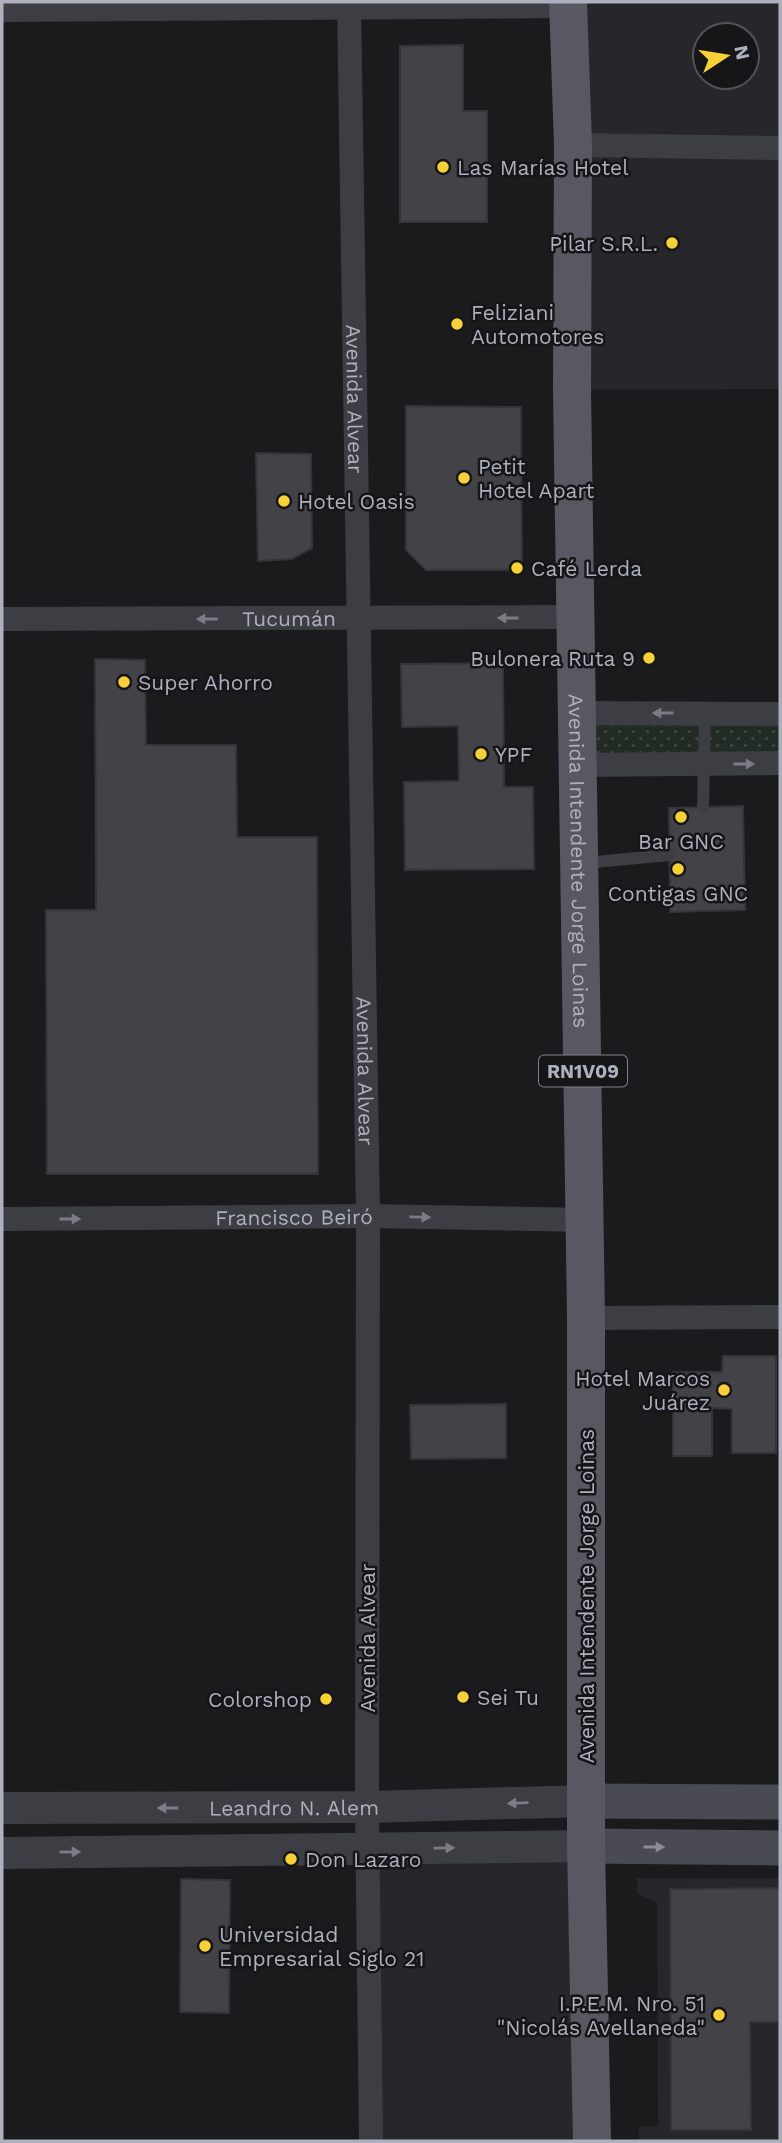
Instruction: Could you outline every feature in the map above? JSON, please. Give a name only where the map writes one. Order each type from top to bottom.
[{"type":"main road","name":"Avenida Intendente Jorge Loinas","points":[[568,4],[573,145],[572,390],[585,1220],[586,1846],[592,2141]]},
{"type":"main road","points":[[586,1801],[780,1802]]},
{"type":"main road","points":[[586,1846],[780,1848]]},
{"type":"street","points":[[2,10],[349,4],[568,4]]},
{"type":"street","name":"Avenida Alvear","points":[[349,4],[368,1216],[367,1849],[371,2141]]},
{"type":"street","points":[[573,145],[780,148]]},
{"type":"street","name":"Tucumán","points":[[2,620],[576,617]]},
{"type":"street","points":[[578,713],[780,714]]},
{"type":"street","points":[[578,765],[780,763]]},
{"type":"street","name":"Francisco Beiró","points":[[2,1219],[368,1216],[585,1220]]},
{"type":"street","points":[[586,1318],[780,1317]]},
{"type":"street","name":"Leandro N. Alem","points":[[2,1808],[367,1807],[586,1801]]},
{"type":"street","name":"Leandro N. Alem","points":[[2,1853],[586,1846]]},
{"type":"lane","points":[[703,807],[705,713]]},
{"type":"lane","points":[[580,863],[670,855]]},
{"type":"shaded area","points":[[568,2],[780,2],[780,389],[572,390]]},
{"type":"shaded area","points":[[578,713],[780,714],[780,763],[578,765]]},
{"type":"shaded area","points":[[586,1846],[592,2141],[371,2141],[367,1849]]},
{"type":"shaded area","name":"I.P.E.M. Nro. 51 \"Nicolás Avellaneda\"","points":[[637,1878],[780,1878],[780,2141],[639,2141],[639,2127],[658,2126],[657,1903],[637,1893]]},
{"type":"building","name":"Las Marías Hotel","points":[[463,45],[463,111],[487,111],[487,222],[400,222],[400,46]]},
{"type":"building","name":"Petit Hotel Apart","points":[[406,406],[521,407],[522,570],[426,570],[406,550]]},
{"type":"building","name":"Hotel Oasis","points":[[256,453],[311,454],[312,548],[292,559],[258,561]]},
{"type":"building","points":[[95,659],[145,660],[146,745],[236,745],[237,837],[317,837],[318,1174],[47,1174],[46,910],[96,910]]},
{"type":"building","name":"YPF","points":[[503,663],[504,787],[533,787],[534,869],[405,870],[404,782],[459,781],[458,726],[402,727],[401,664]]},
{"type":"building","points":[[743,806],[745,910],[670,912],[669,808]]},
{"type":"building","name":"Hotel Marcos Juárez","points":[[723,1356],[776,1356],[776,1453],[732,1453],[732,1409],[712,1408],[712,1456],[673,1456],[673,1372],[722,1372]]},
{"type":"building","points":[[506,1404],[506,1458],[411,1459],[410,1405]]},
{"type":"building","name":"Universidad Empresarial Siglo 21","points":[[181,1879],[230,1880],[229,2013],[180,2012]]},
{"type":"building","name":"I.P.E.M. Nro. 51 \"Nicolás Avellaneda\"","points":[[780,1888],[780,2022],[750,2022],[751,2130],[671,2130],[670,1889]]},
{"type":"place","name":"Las Marías Hotel","points":[[443,167]]},
{"type":"place","name":"Pilar S.R.L.","points":[[672,243]]},
{"type":"place","name":"Feliziani Automotores","points":[[457,324]]},
{"type":"place","name":"Petit Hotel Apart","points":[[464,478]]},
{"type":"place","name":"Hotel Oasis","points":[[284,501]]},
{"type":"place","name":"Café Lerda","points":[[517,568]]},
{"type":"place","name":"Bulonera Ruta 9","points":[[649,658]]},
{"type":"place","name":"Super Ahorro","points":[[124,682]]},
{"type":"place","name":"YPF","points":[[481,754]]},
{"type":"place","name":"Bar GNC","points":[[681,817]]},
{"type":"place","name":"Contigas GNC","points":[[678,869]]},
{"type":"place","name":"Hotel Marcos Juárez","points":[[724,1390]]},
{"type":"place","name":"Sei Tu","points":[[463,1697]]},
{"type":"place","name":"Colorshop","points":[[326,1699]]},
{"type":"place","name":"Don Lazaro","points":[[291,1859]]},
{"type":"place","name":"Universidad Empresarial Siglo 21","points":[[205,1946]]},
{"type":"place","name":"I.P.E.M. Nro. 51 \"Nicolás Avellaneda\"","points":[[719,2015]]}]
